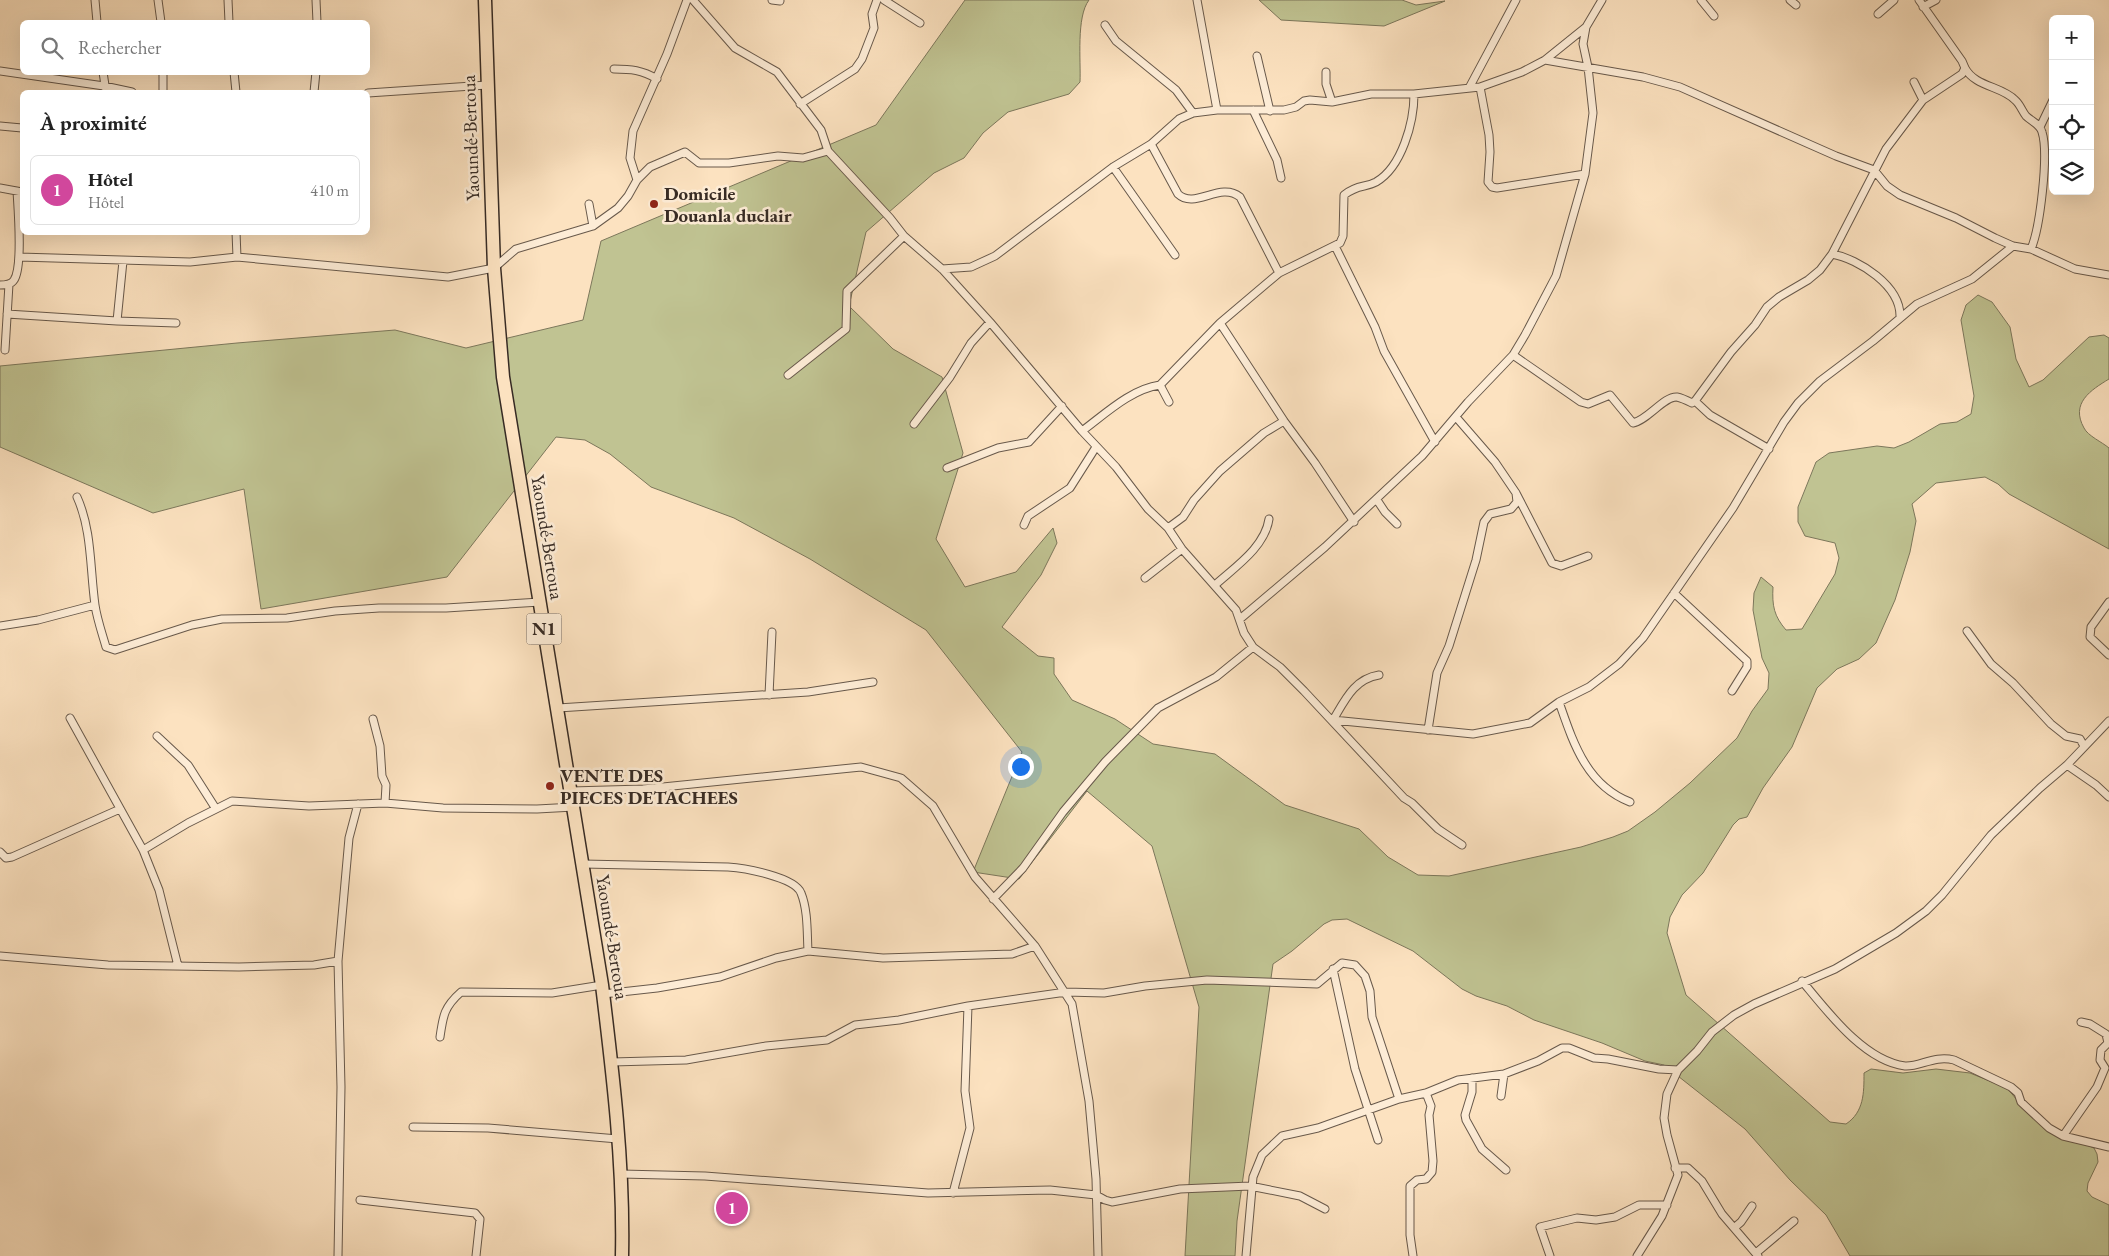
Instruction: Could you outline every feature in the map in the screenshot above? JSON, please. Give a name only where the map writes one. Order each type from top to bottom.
[{"type":"highway","name":"Yaoundé-Bertoua","points":[[485,0],[494,268],[503,377],[603,989],[612,1062],[621,1174],[623,1208],[622,1256]]},
{"type":"street","points":[[95,0],[98,20]]},
{"type":"street","points":[[158,0],[161,20]]},
{"type":"street","points":[[228,0],[229,20]]},
{"type":"street","points":[[316,0],[317,20]]},
{"type":"street","points":[[637,180],[630,158],[633,132],[646,98],[657,79],[688,0]]},
{"type":"street","points":[[693,0],[735,48],[777,72],[821,130],[828,151],[904,236],[942,269],[990,322],[1082,431],[1116,467],[1148,509],[1168,528],[1182,549],[1236,610],[1244,633],[1253,647],[1280,667],[1333,720],[1366,760],[1404,798],[1412,803],[1438,830],[1462,845]]},
{"type":"street","points":[[772,0],[780,1]]},
{"type":"street","points":[[800,104],[855,69],[862,59],[874,28],[872,14],[877,0]]},
{"type":"street","points":[[884,0],[920,23]]},
{"type":"street","points":[[1197,0],[1217,110]]},
{"type":"street","points":[[1468,88],[1516,0]]},
{"type":"street","points":[[942,269],[955,270],[971,267],[995,256],[1113,167],[1151,144],[1178,119],[1217,110],[1270,111],[1296,107],[1310,100],[1332,102],[1371,94],[1414,94],[1480,87],[1522,72],[1545,60],[1586,27],[1602,0]]},
{"type":"street","points":[[1701,0],[1714,16]]},
{"type":"street","points":[[1790,0],[1796,5]]},
{"type":"street","points":[[1878,14],[1894,0]]},
{"type":"street","points":[[1936,0],[1921,3],[1962,61],[1969,76],[2015,99],[2025,115],[2040,127],[2042,132],[2044,170],[2036,237],[2031,249]]},
{"type":"street","points":[[1105,25],[1116,41],[1176,90],[1193,114]]},
{"type":"street","points":[[1240,619],[1354,522],[1377,500],[1435,442],[1468,402],[1513,355],[1556,276],[1585,174],[1593,113],[1588,67],[1583,44],[1586,27]]},
{"type":"street","points":[[1257,56],[1270,111]]},
{"type":"street","points":[[1545,60],[1643,77],[1680,87],[1836,156],[1874,170],[1887,186],[1900,195],[1956,218],[2013,246],[2031,249],[2075,269],[2109,275]]},
{"type":"street","points":[[1513,355],[1581,402],[1588,404],[1610,395],[1633,423],[1640,421],[1670,398],[1677,397],[1692,403],[1696,401],[1731,352],[1767,308],[1779,297],[1808,280],[1820,270],[1832,254],[1850,222],[1886,149],[1923,100],[1962,74],[1965,68]]},
{"type":"street","points":[[614,70],[634,69],[646,72],[657,79]]},
{"type":"street","points":[[0,71],[20,74]]},
{"type":"street","points":[[1326,72],[1326,84],[1332,102]]},
{"type":"street","points":[[23,75],[105,89],[103,75]]},
{"type":"street","points":[[163,75],[163,90]]},
{"type":"street","points":[[234,75],[236,90]]},
{"type":"street","points":[[314,90],[316,75]]},
{"type":"street","points":[[1914,82],[1923,100]]},
{"type":"street","points":[[370,93],[487,85]]},
{"type":"street","points":[[1480,87],[1489,135],[1488,182],[1492,187],[1497,188],[1585,174]]},
{"type":"street","points":[[1082,431],[1117,405],[1149,387],[1160,386],[1220,323],[1278,273],[1335,246],[1343,236],[1344,195],[1353,188],[1375,183],[1387,172],[1405,142],[1414,111],[1414,94]]},
{"type":"street","points":[[2040,127],[2051,105]]},
{"type":"street","points":[[1253,110],[1277,160],[1281,178]]},
{"type":"street","points":[[0,126],[20,128]]},
{"type":"street","points":[[1151,144],[1178,194],[1183,199],[1190,200],[1224,191],[1233,192],[1240,197],[1278,273]]},
{"type":"street","points":[[19,257],[190,262],[237,257],[448,277],[494,268],[516,249],[594,226],[618,208],[628,196],[637,180],[650,167],[685,152],[699,163],[719,163],[778,156],[803,158],[828,151]]},
{"type":"street","points":[[1113,167],[1175,256]]},
{"type":"street","points":[[0,188],[20,192],[19,257],[15,279],[9,284],[0,285]]},
{"type":"street","points":[[588,204],[594,226]]},
{"type":"street","points":[[236,235],[237,257]]},
{"type":"street","points":[[788,376],[846,329],[847,291],[904,236]]},
{"type":"street","points":[[1335,246],[1384,351],[1435,442]]},
{"type":"street","points":[[1333,720],[1473,734],[1530,723],[1559,702],[1589,687],[1619,664],[1643,638],[1733,508],[1784,422],[1798,403],[1820,381],[1874,341],[1917,304],[1972,279],[2013,246]]},
{"type":"street","points":[[1832,254],[1845,257],[1862,265],[1885,284],[1900,308],[1900,317]]},
{"type":"street","points":[[117,321],[123,261]]},
{"type":"street","points":[[5,350],[9,284]]},
{"type":"street","points":[[7,314],[176,323]]},
{"type":"street","points":[[914,424],[950,377],[971,343],[990,322]]},
{"type":"street","points":[[1220,323],[1284,421],[1316,462],[1354,522]]},
{"type":"street","points":[[1160,386],[1169,402]]},
{"type":"street","points":[[1696,401],[1710,416],[1768,450]]},
{"type":"street","points":[[947,468],[998,448],[1029,442],[1062,406]]},
{"type":"street","points":[[1456,417],[1495,462],[1516,493],[1552,563],[1561,566],[1588,556]]},
{"type":"street","points":[[1168,528],[1183,517],[1194,500],[1220,471],[1264,433],[1284,421]]},
{"type":"street","points":[[1024,525],[1028,516],[1070,488],[1096,446]]},
{"type":"street","points":[[1428,730],[1437,673],[1449,646],[1476,560],[1484,522],[1490,514],[1511,509],[1516,502],[1516,493]]},
{"type":"street","points":[[77,497],[84,511],[92,560],[95,605],[106,647],[115,650],[192,625],[222,619],[287,618],[344,611],[446,608],[540,602]]},
{"type":"street","points":[[1377,500],[1385,512],[1397,524]]},
{"type":"street","points":[[1215,585],[1251,553],[1267,529],[1269,519]]},
{"type":"street","points":[[1144,578],[1182,549]]},
{"type":"street","points":[[1674,593],[1747,661],[1747,667],[1732,691]]},
{"type":"street","points":[[2109,602],[2091,627],[2090,637],[2109,655]]},
{"type":"street","points":[[0,626],[38,620],[95,605]]},
{"type":"street","points":[[769,695],[772,632]]},
{"type":"street","points":[[1967,632],[1991,664],[2051,724],[2066,736],[2080,739],[2084,746]]},
{"type":"street","points":[[993,899],[1023,868],[1063,812],[1105,762],[1158,708],[1216,677],[1253,647]]},
{"type":"street","points":[[1333,720],[1354,686],[1370,676],[1379,675]]},
{"type":"street","points":[[558,708],[808,692],[873,682]]},
{"type":"street","points":[[1559,702],[1576,749],[1586,766],[1605,787],[1619,798],[1630,802]]},
{"type":"street","points":[[70,718],[143,850],[159,890],[178,966]]},
{"type":"street","points":[[373,719],[380,746],[382,776],[386,784],[385,803]]},
{"type":"street","points":[[1638,1256],[1667,1205],[1678,1175],[1664,1118],[1667,1094],[1678,1070],[1697,1052],[1712,1032],[1734,1015],[1802,982],[1835,969],[1896,933],[1926,911],[1942,896],[1991,835],[2028,798],[2067,765],[2109,721]]},
{"type":"street","points":[[157,736],[188,765],[216,809]]},
{"type":"street","points":[[2067,765],[2096,785],[2109,797]]},
{"type":"street","points":[[571,792],[643,789],[861,767],[901,778],[933,806],[975,877],[1035,946],[1066,992],[1076,1019],[1087,1084],[1096,1195],[1098,1256]]},
{"type":"street","points":[[143,850],[188,823],[232,801],[309,806],[385,803],[443,808],[538,809],[574,807]]},
{"type":"street","points":[[338,1256],[341,1087],[338,961],[349,838],[358,804]]},
{"type":"street","points":[[0,852],[6,858],[12,856],[120,809]]},
{"type":"street","points":[[583,864],[736,868],[759,872],[794,884],[801,891],[805,910],[808,951]]},
{"type":"street","points":[[440,1037],[443,1015],[452,1001],[461,992],[552,993],[603,989],[657,988],[720,977],[776,958],[808,951],[883,958],[1012,954],[1035,946]]},
{"type":"street","points":[[0,956],[108,965],[239,967],[314,965],[338,961]]},
{"type":"street","points":[[612,1062],[686,1060],[766,1046],[827,1040],[855,1025],[899,1020],[968,1006],[1066,992],[1104,993],[1145,986],[1208,980],[1317,984],[1342,963],[1356,965],[1365,976],[1370,991],[1372,1016],[1399,1099]]},
{"type":"street","points":[[1333,969],[1354,1068],[1370,1110],[1378,1140]]},
{"type":"street","points":[[1802,982],[1845,1031],[1871,1051],[1892,1063],[1908,1066],[1928,1060],[1946,1058],[1954,1060],[2011,1087],[2018,1093],[2021,1102],[2049,1128],[2063,1136],[2109,1147]]},
{"type":"street","points":[[953,1193],[970,1128],[965,1091],[968,1006]]},
{"type":"street","points":[[2063,1136],[2097,1086],[2105,1068],[2100,1060],[2101,1050],[2108,1043],[2108,1035],[2090,1024],[2081,1022]]},
{"type":"street","points":[[1246,1256],[1250,1186],[1262,1155],[1282,1136],[1318,1128],[1399,1099],[1426,1093],[1458,1080],[1504,1074],[1538,1061],[1562,1048],[1569,1048],[1594,1058],[1659,1069],[1678,1070]]},
{"type":"street","points":[[1501,1096],[1504,1074]]},
{"type":"street","points":[[1472,1078],[1472,1092],[1466,1120],[1482,1149],[1506,1170]]},
{"type":"street","points":[[1413,1256],[1410,1235],[1410,1186],[1417,1180],[1426,1179],[1432,1172],[1433,1167],[1429,1116],[1431,1106],[1426,1093]]},
{"type":"street","points":[[413,1127],[488,1128],[618,1139]]},
{"type":"street","points":[[1675,1168],[1688,1168],[1702,1180],[1734,1228],[1757,1255],[1794,1220]]},
{"type":"street","points":[[621,1174],[704,1176],[928,1193],[1050,1190],[1096,1195],[1112,1202],[1180,1189],[1250,1186],[1300,1196],[1326,1209]]},
{"type":"street","points":[[360,1200],[475,1213],[480,1219],[476,1256]]},
{"type":"street","points":[[1550,1256],[1540,1227],[1577,1218],[1596,1220],[1615,1217],[1639,1205],[1667,1205]]},
{"type":"street","points":[[1734,1228],[1741,1222],[1752,1206]]},
{"type":"green space","points":[[965,0],[1089,0],[1082,17],[1080,82],[1069,94],[1008,112],[983,133],[964,158],[934,173],[866,232],[849,306],[893,349],[942,377],[963,453],[936,539],[965,587],[1016,572],[1053,528],[1057,543],[1041,575],[1002,627],[1038,656],[1054,658],[1054,674],[1072,700],[1115,719],[1153,744],[1215,754],[1285,805],[1359,829],[1388,857],[1418,875],[1449,876],[1581,847],[1628,831],[1655,812],[1690,783],[1737,738],[1752,711],[1768,689],[1769,673],[1762,658],[1753,610],[1754,593],[1761,577],[1773,587],[1775,610],[1786,630],[1802,629],[1835,574],[1839,558],[1835,543],[1805,536],[1798,522],[1798,507],[1816,462],[1829,453],[1877,446],[1894,448],[1909,442],[1940,424],[1957,422],[1971,414],[1974,396],[1961,320],[1966,305],[1978,295],[1992,302],[2010,327],[2016,359],[2029,387],[2043,380],[2089,337],[2104,335],[2109,338],[2109,379],[2084,398],[2079,411],[2080,419],[2086,431],[2109,448],[2109,549],[2009,494],[1998,484],[1985,477],[1936,483],[1912,504],[1916,521],[1910,552],[1895,600],[1876,643],[1859,659],[1837,669],[1817,688],[1792,747],[1763,788],[1747,817],[1739,819],[1733,825],[1703,873],[1682,895],[1670,917],[1667,933],[1686,995],[1830,1122],[1846,1124],[1856,1114],[1862,1102],[1864,1073],[1871,1069],[1903,1073],[1936,1069],[1970,1073],[2007,1088],[2028,1113],[2058,1132],[2094,1148],[2098,1162],[2088,1183],[2087,1191],[2092,1197],[2109,1205],[2109,1256],[1850,1256],[1826,1215],[1790,1180],[1745,1129],[1664,1065],[1645,1061],[1602,1043],[1534,1020],[1507,1006],[1476,996],[1462,989],[1413,951],[1347,919],[1332,920],[1324,924],[1273,964],[1237,1221],[1235,1256],[1185,1256],[1199,1007],[1152,846],[1087,791],[1019,879],[973,872],[1022,752],[926,630],[810,559],[734,518],[651,487],[610,454],[585,440],[556,437],[447,577],[261,609],[244,489],[153,513],[0,447],[0,366],[395,330],[466,348],[583,320],[601,241],[876,125]]},
{"type":"green space","points":[[1259,0],[1402,0],[1416,5],[1445,1],[1384,26],[1281,20]]},
{"type":"place","name":"Domicile Douanla duclair","points":[[654,204]]},
{"type":"place","name":"VENTE DES PIECES DETACHEES","points":[[550,786]]},
{"type":"place","name":"Hôtel","points":[[732,1208]]}]
